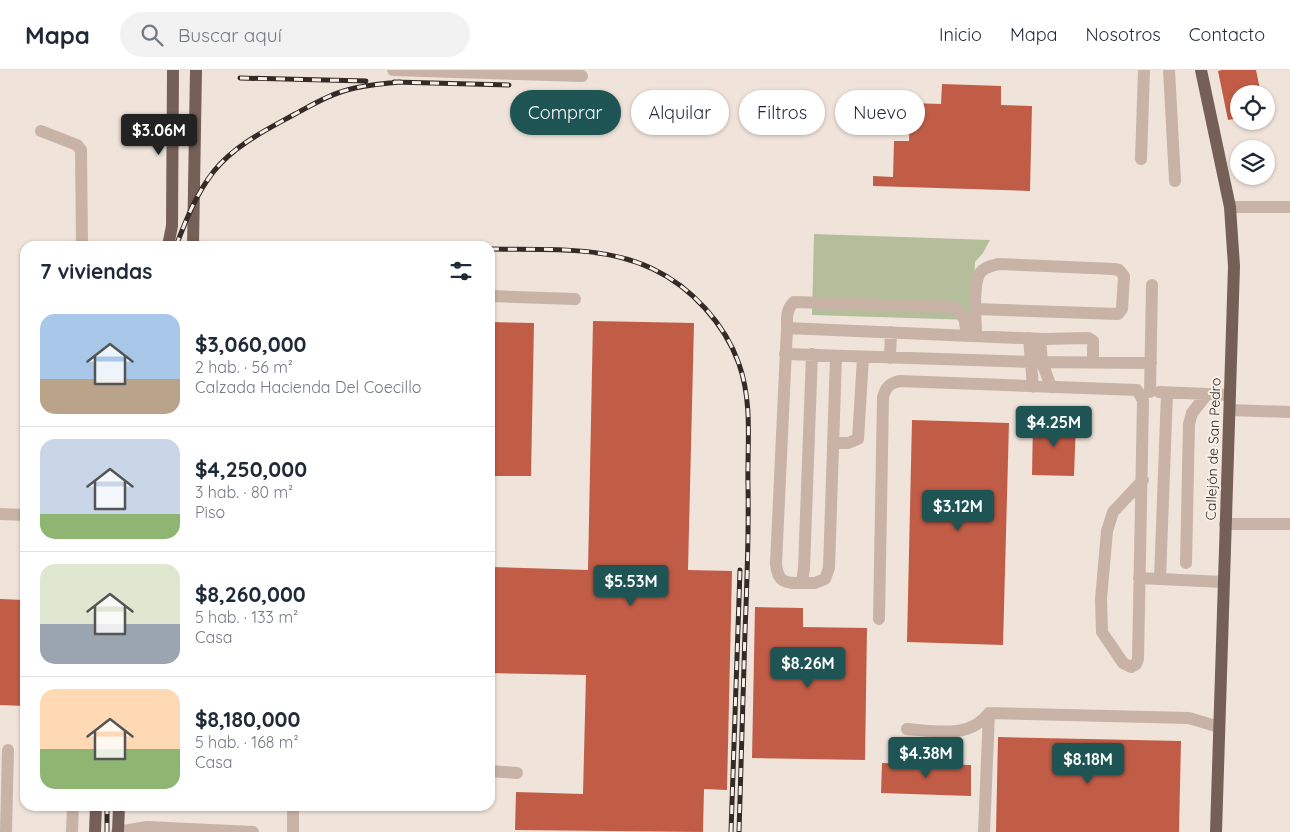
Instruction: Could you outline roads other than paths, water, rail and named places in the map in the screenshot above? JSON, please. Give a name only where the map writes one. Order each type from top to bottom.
[{"type":"main road","points":[[169,241],[172,226],[173,70]]},
{"type":"main road","points":[[192,241],[196,70]]},
{"type":"main road","name":"Callejón de San Pedro","points":[[1201,70],[1230,207],[1234,266],[1216,832]]},
{"type":"main road","points":[[95,832],[96,811]]},
{"type":"main road","points":[[118,832],[119,811]]},
{"type":"street","points":[[393,70],[582,76]]},
{"type":"street","points":[[1141,160],[1144,70]]},
{"type":"street","points":[[1169,70],[1175,181]]},
{"type":"street","points":[[41,131],[77,146],[81,150],[82,241]]},
{"type":"street","points":[[1230,207],[1290,207]]},
{"type":"street","points":[[971,336],[976,309],[976,285],[981,272],[986,268],[998,264],[1114,269],[1119,270],[1124,276],[1122,308],[1118,314],[976,309]]},
{"type":"street","points":[[1143,480],[1114,512],[1107,531],[1101,599],[1102,632],[1123,663],[1132,667],[1138,659],[1138,578],[1143,480],[1143,400],[1151,363],[1152,285]]},
{"type":"street","points":[[495,296],[575,300]]},
{"type":"street","points":[[836,356],[828,572],[825,579],[820,582],[783,581],[777,575],[776,564],[787,314],[790,306],[794,302],[954,307],[963,313],[971,336]]},
{"type":"street","points":[[787,328],[971,336],[1090,338],[1093,341],[1093,362]]},
{"type":"street","points":[[890,358],[891,332]]},
{"type":"street","points":[[1034,338],[1037,362],[1034,387]]},
{"type":"street","points":[[785,354],[1037,362],[1151,363]]},
{"type":"street","points":[[802,583],[812,354]]},
{"type":"street","points":[[833,443],[848,443],[858,438],[863,357]]},
{"type":"street","points":[[1037,362],[1051,387]]},
{"type":"street","points":[[879,619],[883,397],[886,388],[892,383],[899,381],[1230,395]]},
{"type":"street","points":[[1160,579],[1167,393]]},
{"type":"street","points":[[1186,563],[1189,424],[1192,413],[1206,394]]},
{"type":"street","points":[[1230,410],[1290,412]]},
{"type":"street","points":[[0,514],[20,515]]},
{"type":"street","points":[[1225,524],[1290,524]]},
{"type":"street","points":[[1138,578],[1223,582]]},
{"type":"street","points":[[984,832],[989,713]]},
{"type":"street","points":[[907,729],[945,732],[966,730],[977,726],[989,713],[1189,718],[1219,728]]},
{"type":"street","points":[[8,750],[8,831]]},
{"type":"street","points":[[495,771],[517,773]]},
{"type":"street","points":[[72,832],[73,811]]},
{"type":"street","points":[[293,811],[293,832]]},
{"type":"street","points":[[118,832],[139,830],[253,832]]},
{"type":"railway","points":[[240,78],[366,81]]},
{"type":"railway","points":[[394,82],[509,85]]},
{"type":"railway","points":[[178,241],[192,207],[202,189],[214,171],[231,153],[273,126],[333,95],[360,87],[400,82]]},
{"type":"railway","points":[[495,249],[573,250],[594,252],[634,261],[667,277],[693,296],[716,321],[733,349],[743,379],[748,409],[748,559],[739,832]]},
{"type":"railway","points":[[731,832],[740,570]]},
{"type":"railway","points":[[107,811],[107,832]]}]
